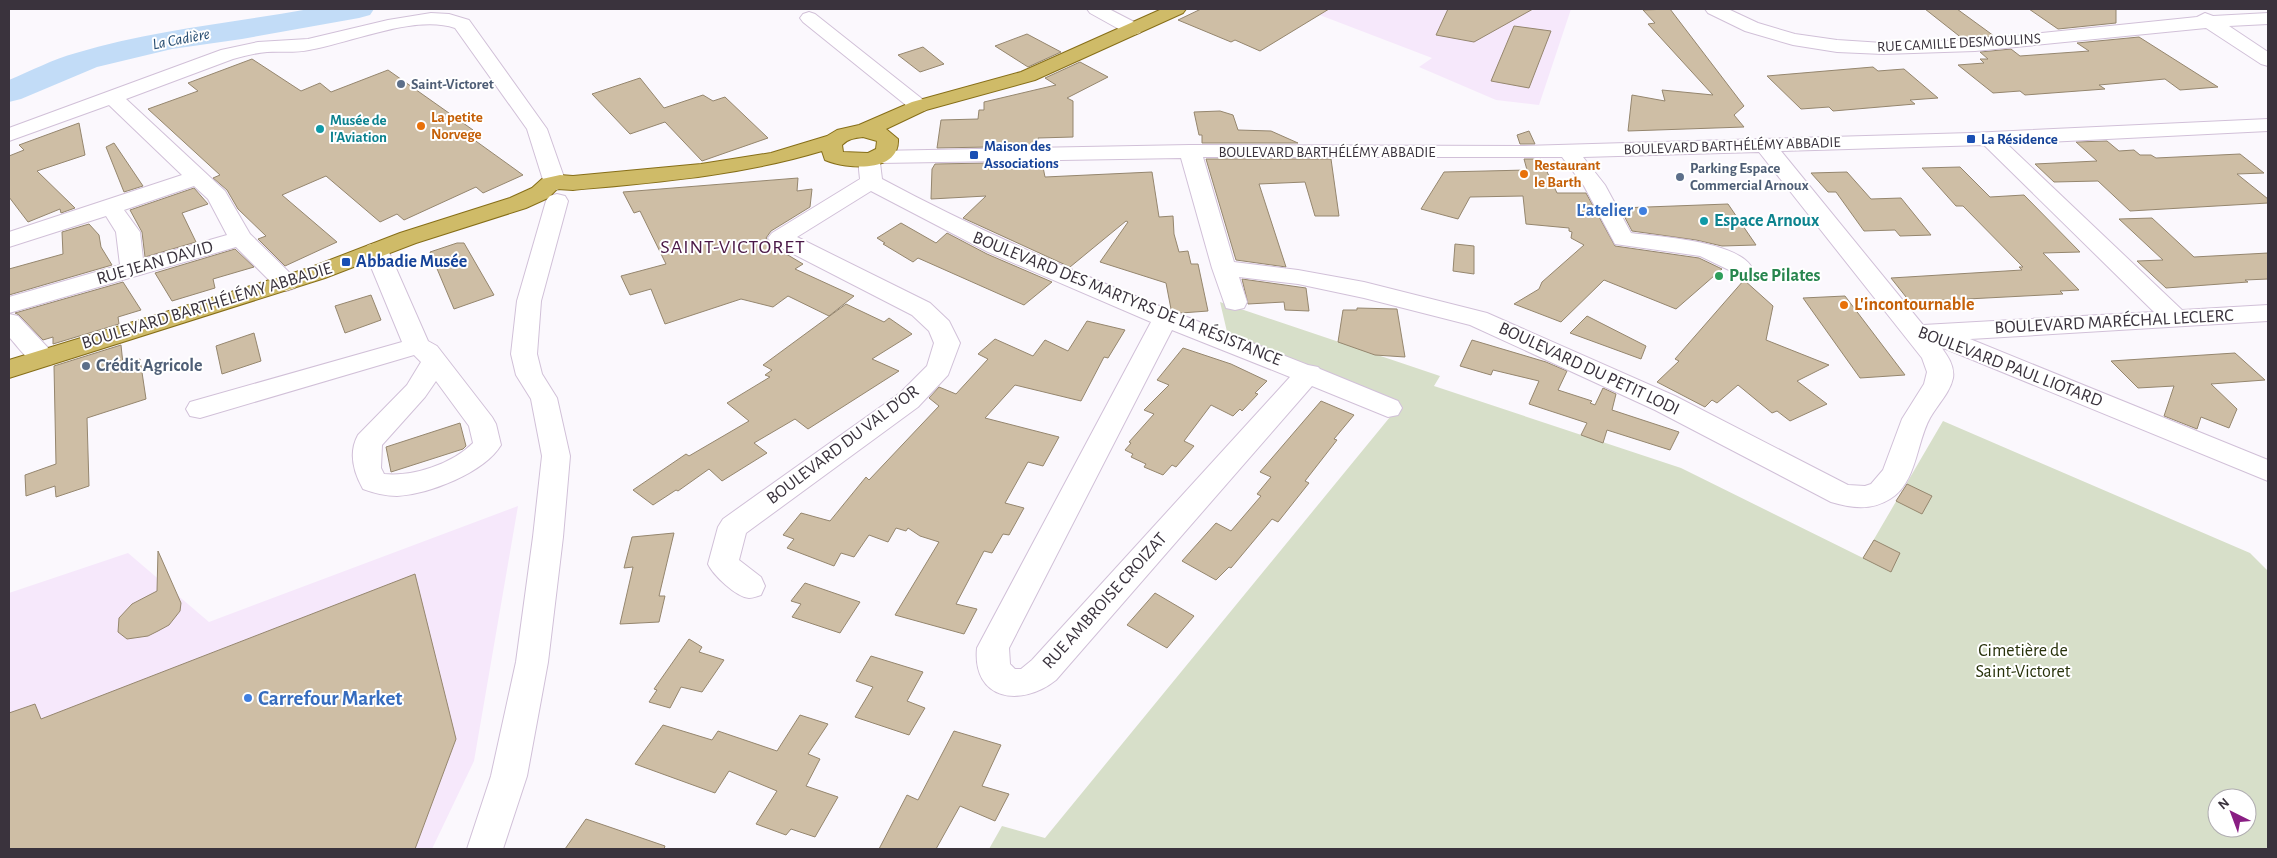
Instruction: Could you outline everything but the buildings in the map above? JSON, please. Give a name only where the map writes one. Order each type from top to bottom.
[{"type":"main road","points":[[910,110],[878,156],[852,162],[836,150],[846,133],[863,130],[910,110],[1028,76],[1177,9]]},
{"type":"main road","points":[[863,130],[878,156]]},
{"type":"main road","name":"BOULEVARD BARTHÉLÉMY ABBADIE","points":[[9,369],[286,283],[376,250],[557,192],[607,180],[701,171],[836,150]]},
{"type":"street","points":[[1096,9],[1133,30]]},
{"type":"street","name":"RUE CAMILLE DESMOULINS","points":[[1714,9],[1730,18],[1779,35],[1844,47],[1902,49],[2000,43],[2210,21],[2268,19]]},
{"type":"street","points":[[2186,9],[2210,21],[2268,60]]},
{"type":"street","points":[[9,135],[228,54],[261,47],[306,45],[337,40],[419,19],[454,19],[462,24],[538,129],[557,192],[529,301],[524,354],[529,375],[544,398],[556,456],[532,662],[508,776],[485,849]]},
{"type":"street","points":[[808,21],[910,110]]},
{"type":"street","points":[[112,97],[218,196],[241,238],[286,283]]},
{"type":"street","name":"BOULEVARD BARTHÉLÉMY ABBADIE","points":[[878,156],[925,157],[1190,151],[1568,151],[1988,138],[2268,125]]},
{"type":"street","points":[[1988,138],[2176,319]]},
{"type":"street","name":"BOULEVARD PAUL LIOTARD","points":[[1766,146],[1923,334],[2268,471]]},
{"type":"street","points":[[1190,151],[1235,302]]},
{"type":"street","points":[[1568,151],[1594,185],[1623,239],[1706,250],[1739,266]]},
{"type":"street","name":"BOULEVARD DES MARTYRS DE LA RÉSISTANCE","points":[[878,156],[921,211],[1020,259],[1309,374],[1388,408]]},
{"type":"street","name":"BOULEVARD DU VAL D'OR","points":[[750,586],[723,564],[733,527],[909,400],[939,369],[947,343],[940,327],[921,309],[780,238],[878,156]]},
{"type":"street","points":[[9,240],[198,177]]},
{"type":"street","points":[[111,207],[128,232],[132,270]]},
{"type":"street","name":"RUE JEAN DAVID","points":[[9,305],[241,238]]},
{"type":"street","points":[[376,250],[426,354],[482,424],[487,445],[482,453],[471,460],[437,475],[390,486],[373,482],[367,468],[368,442],[416,391],[426,354]]},
{"type":"street","name":"BOULEVARD DU PETIT LODI","points":[[1224,268],[1298,277],[1364,290],[1478,319],[1665,403],[1825,487],[1841,494],[1857,497],[1872,496],[1892,479],[1903,458],[1916,420],[1939,380],[1940,371],[1937,362],[1923,334]]},
{"type":"street","name":"BOULEVARD MARÉCHAL LECLERC","points":[[1923,334],[2268,313]]},
{"type":"street","name":"RUE AMBROISE CROIZAT","points":[[1166,317],[994,648],[991,659],[993,670],[1001,678],[1021,683],[1032,679],[1044,670],[1309,374]]},
{"type":"street","points":[[9,322],[44,358]]},
{"type":"street","points":[[200,409],[426,354]]},
{"type":"shaded area","points":[[1304,9],[1571,9],[1539,105],[1496,100],[1419,67],[1432,58]]},
{"type":"shaded area","name":"Carrefour Market","points":[[518,506],[474,761],[432,849],[9,849],[9,593],[128,553],[209,622]]},
{"type":"green space","name":"Cimetière de Saint-Victoret","points":[[1220,302],[1440,376],[1434,386],[1681,468],[1863,558],[1943,421],[2250,553],[2268,571],[2268,849],[989,849],[1002,826],[1045,838],[1399,406],[1228,336]]},
{"type":"waterway","name":"La Cadière","points":[[9,92],[86,60],[172,39],[242,30],[359,9]]},
{"type":"place","name":"Saint-Victoret","points":[[401,84]]},
{"type":"place","name":"La petite Norvege","points":[[421,126]]},
{"type":"place","name":"Musée de l'Aviation","points":[[320,129]]},
{"type":"place","name":"La Résidence","points":[[1971,139]]},
{"type":"place","name":"Maison des Associations","points":[[974,155]]},
{"type":"place","name":"Restaurant le Barth","points":[[1524,174]]},
{"type":"place","name":"Parking Espace Commercial Arnoux","points":[[1680,177]]},
{"type":"place","name":"L'atelier","points":[[1643,211]]},
{"type":"place","name":"Espace Arnoux","points":[[1704,221]]},
{"type":"place","name":"Abbadie Musée","points":[[346,262]]},
{"type":"place","name":"Pulse Pilates","points":[[1719,276]]},
{"type":"place","name":"L'incontournable","points":[[1844,305]]},
{"type":"place","name":"Crédit Agricole","points":[[86,366]]},
{"type":"place","name":"Carrefour Market","points":[[248,698]]},
{"type":"district","name":"SAINT-VICTORET","points":[[733,247]]}]
